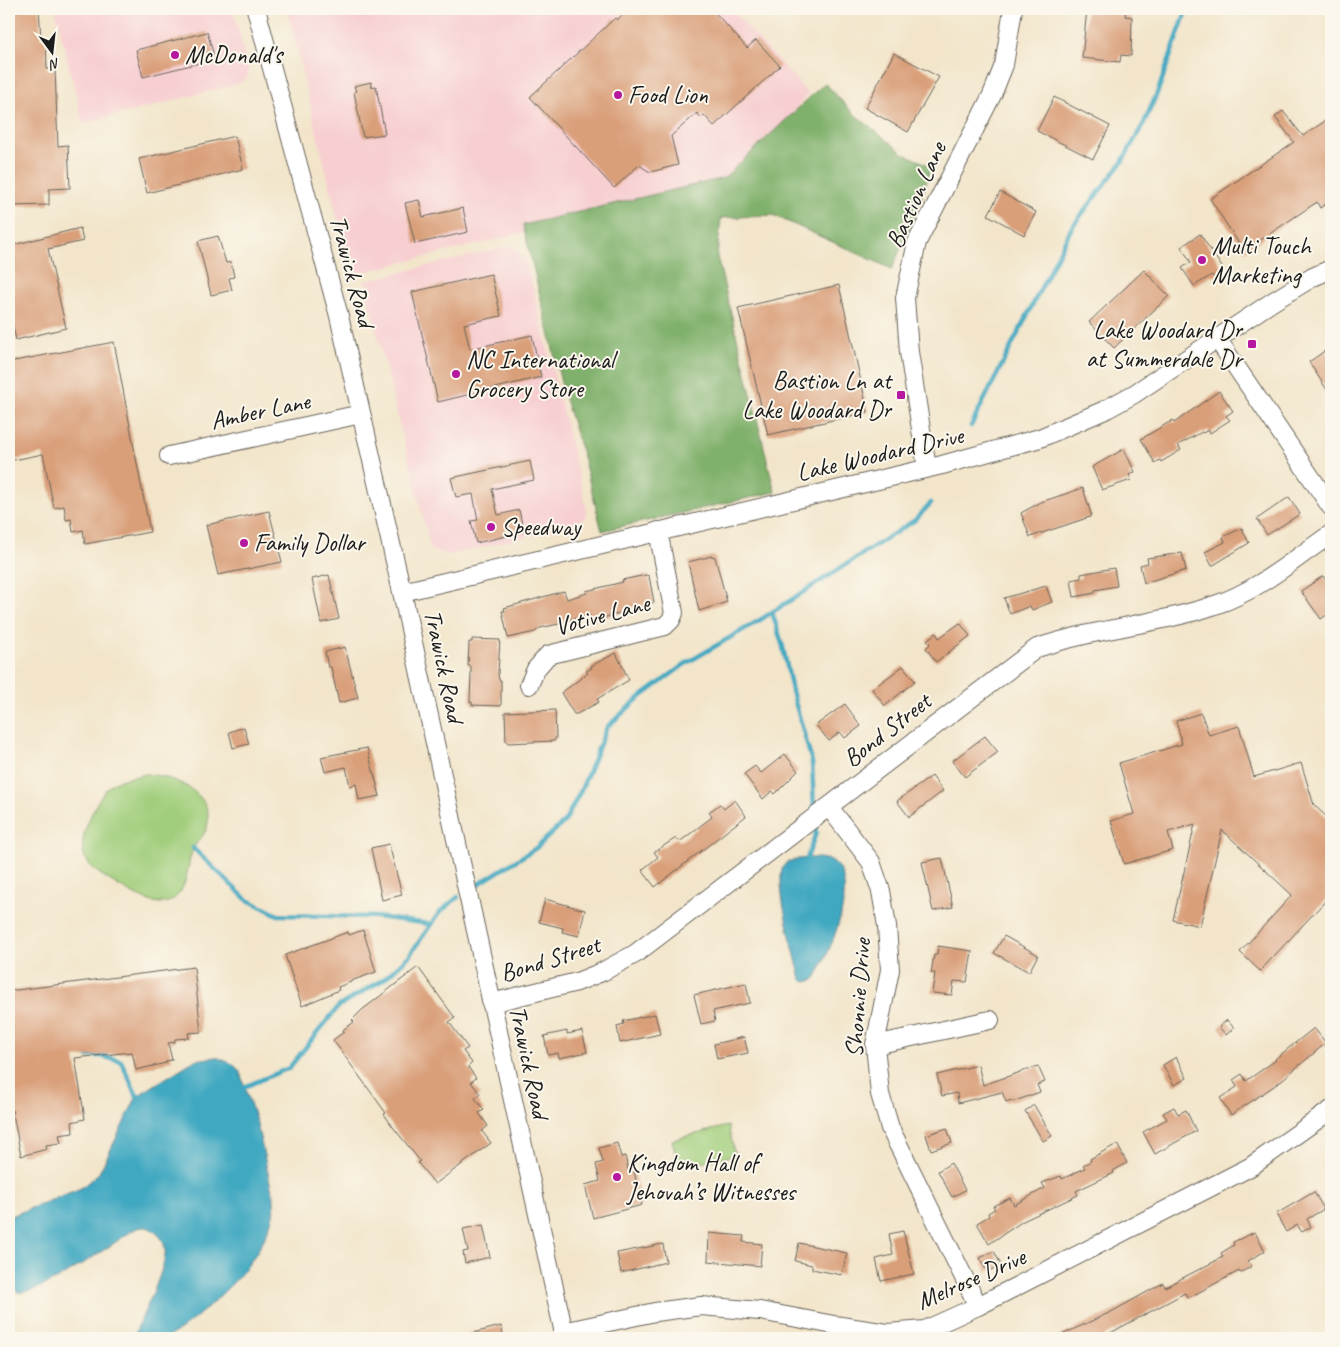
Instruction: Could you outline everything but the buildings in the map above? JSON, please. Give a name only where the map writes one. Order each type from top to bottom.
[{"type":"street","name":"Trawick Road","points":[[256,9],[337,306],[402,592],[564,1335]]},
{"type":"street","name":"Bastion Lane","points":[[927,468],[909,352],[905,298],[911,262],[917,242],[992,95],[1004,65],[1013,9]]},
{"type":"street","name":"Lake Woodard Drive","points":[[402,592],[1006,449],[1073,425],[1134,394],[1288,292],[1312,277],[1331,269]]},
{"type":"street","points":[[1218,340],[1331,507]]},
{"type":"street","name":"Amber Lane","points":[[169,456],[361,414]]},
{"type":"street","name":"Votive Lane","points":[[529,685],[536,669],[548,656],[665,626],[671,620],[674,613],[658,532]]},
{"type":"street","name":"Bond Street","points":[[491,1003],[577,982],[602,972],[635,954],[1037,648],[1072,636],[1176,617],[1216,605],[1248,591],[1331,534]]},
{"type":"street","name":"Shonnie Drive","points":[[829,807],[871,862],[887,926],[890,970],[875,1045],[880,1094],[890,1128],[978,1306]]},
{"type":"street","points":[[875,1045],[990,1020]]},
{"type":"street","name":"Melrose Drive","points":[[564,1335],[655,1312],[701,1306],[760,1311],[888,1333],[926,1330],[978,1306],[1250,1167],[1331,1110]]},
{"type":"shaded area","points":[[55,9],[233,9],[249,72],[246,79],[237,84],[83,124]]},
{"type":"shaded area","points":[[287,9],[731,9],[808,93],[744,179],[351,275]]},
{"type":"shaded area","points":[[511,246],[526,259],[588,515],[575,525],[450,555],[431,550],[364,281]]},
{"type":"green space","points":[[825,83],[853,113],[903,153],[931,166],[921,201],[892,269],[773,215],[721,218],[717,256],[775,492],[602,531],[581,449],[565,399],[523,225],[724,178]]},
{"type":"green space","points":[[146,774],[169,779],[191,789],[206,806],[208,817],[206,830],[193,849],[186,879],[180,893],[168,902],[152,902],[125,890],[94,869],[84,854],[83,838],[85,830],[104,792],[116,781]]},
{"type":"green space","points":[[728,1126],[735,1155],[679,1168],[672,1140]]},
{"type":"water","points":[[807,858],[825,859],[834,863],[841,873],[844,887],[843,903],[834,938],[814,980],[805,982],[801,979],[783,905],[781,876],[783,867],[787,862]]},
{"type":"water","points":[[216,1057],[233,1064],[240,1072],[257,1124],[274,1200],[273,1217],[266,1236],[239,1276],[219,1297],[183,1328],[172,1335],[158,1339],[141,1338],[135,1333],[159,1278],[165,1257],[165,1246],[162,1239],[148,1228],[135,1229],[94,1257],[42,1286],[28,1291],[17,1292],[11,1275],[7,1245],[11,1216],[81,1188],[99,1173],[137,1096],[195,1060]]},
{"type":"waterway","points":[[971,426],[1072,227],[1122,162],[1144,123],[1158,91],[1187,9]]},
{"type":"waterway","points":[[477,885],[536,848],[565,821],[581,790],[607,727],[638,699],[685,664],[760,620],[915,520],[931,503]]},
{"type":"waterway","points":[[772,612],[783,647],[792,691],[812,762],[814,810]]},
{"type":"waterway","points":[[807,858],[816,833],[815,823]]},
{"type":"waterway","points":[[193,848],[246,899],[278,915],[377,917],[430,924]]},
{"type":"waterway","points":[[242,1091],[244,1087],[289,1068],[339,1006],[384,979],[409,956],[439,913],[458,897]]},
{"type":"waterway","points":[[88,1056],[101,1056],[121,1061],[137,1096],[142,1097]]},
{"type":"place","name":"McDonald's","points":[[175,55]]},
{"type":"place","name":"Food Lion","points":[[618,95]]},
{"type":"place","name":"Multi Touch Marketing","points":[[1202,260]]},
{"type":"place","name":"Lake Woodard Dr at Summerdale Dr","points":[[1252,344]]},
{"type":"place","name":"NC International Grocery Store","points":[[456,374]]},
{"type":"place","name":"Bastion Ln at Lake Woodard Dr","points":[[901,395]]},
{"type":"place","name":"Speedway","points":[[491,527]]},
{"type":"place","name":"Family Dollar","points":[[244,543]]},
{"type":"place","name":"Kingdom Hall of Jehovah’s Witnesses","points":[[617,1177]]}]
